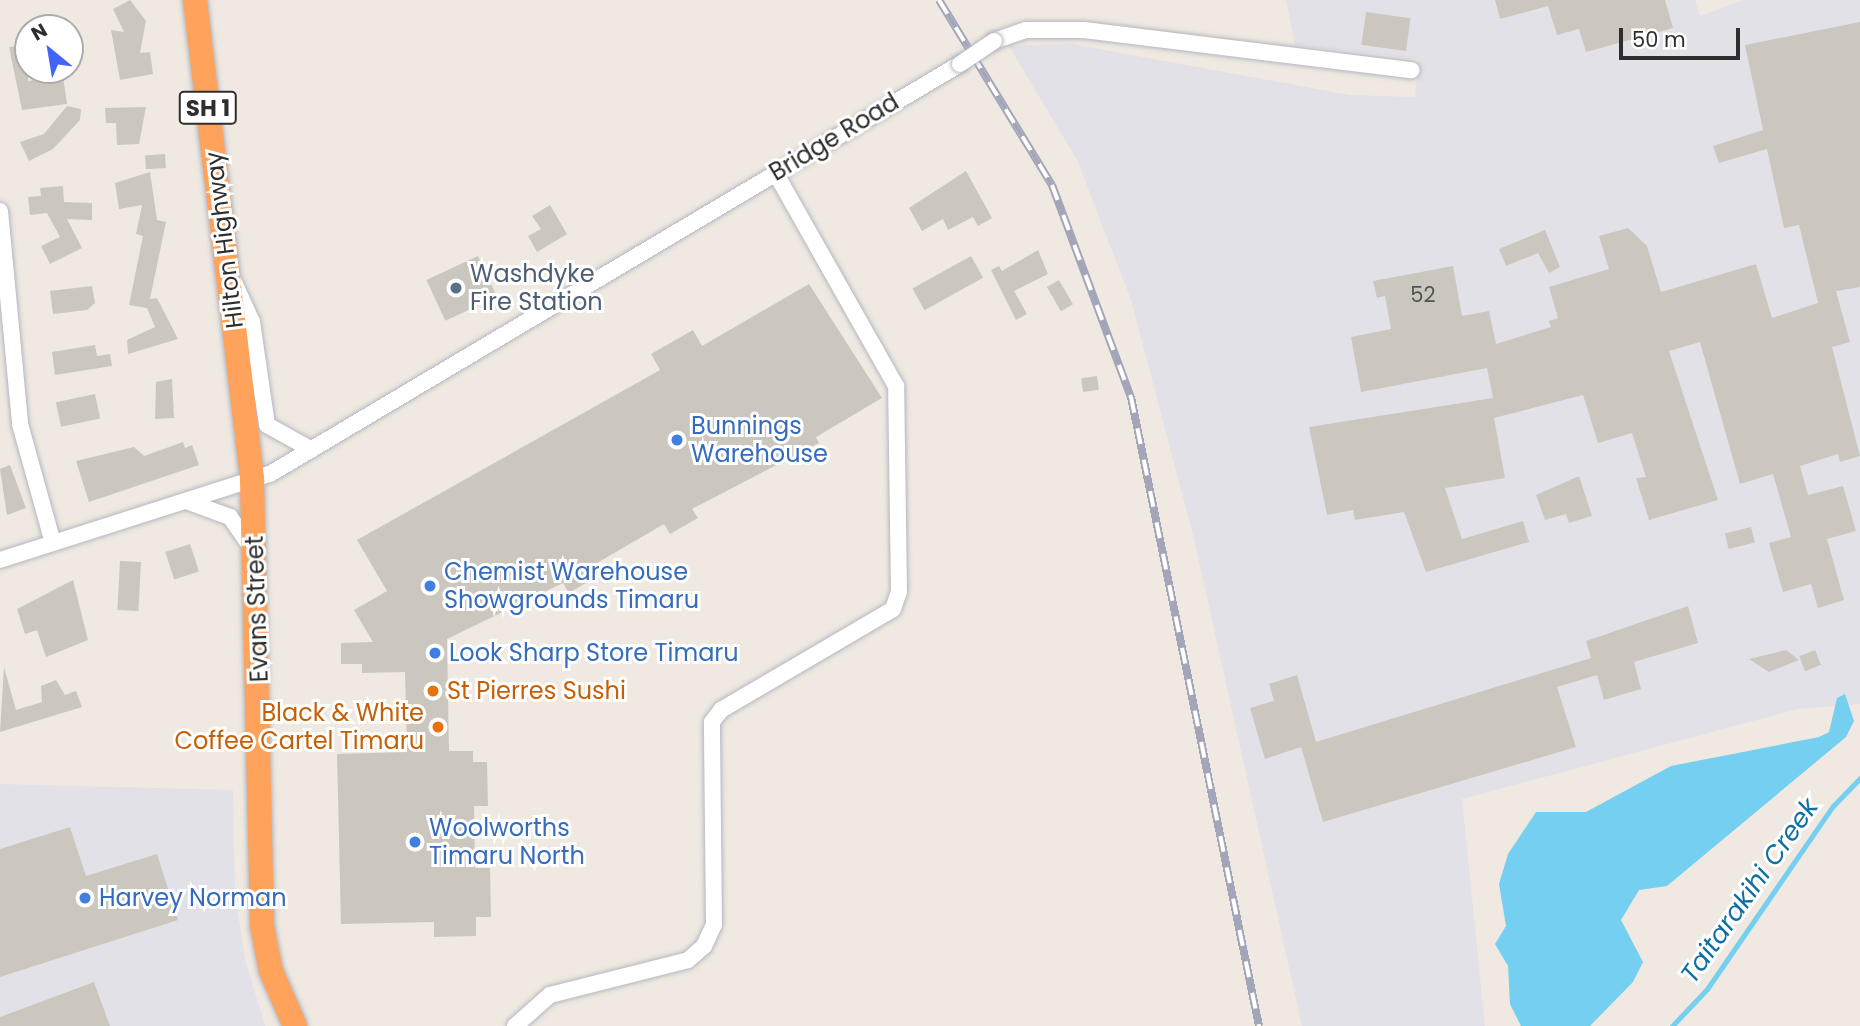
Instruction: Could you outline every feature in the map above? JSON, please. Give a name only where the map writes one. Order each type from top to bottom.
[{"type":"highway","name":"Hilton Highway","points":[[195,0],[252,481]]},
{"type":"highway","name":"Evans Street","points":[[252,481],[257,557],[262,926],[271,971],[295,1026]]},
{"type":"street","name":"Bridge Road","points":[[0,560],[252,481],[312,450],[960,64],[994,41],[1026,30],[1084,30],[1412,70]]},
{"type":"street","points":[[515,1026],[550,995],[688,960],[704,946],[714,925],[712,722],[722,710],[893,609],[899,592],[896,386],[775,172]]},
{"type":"street","points":[[0,211],[20,424],[53,543]]},
{"type":"street","points":[[227,266],[252,321],[267,425],[312,450]]},
{"type":"street","points":[[187,501],[230,517],[257,557]]},
{"type":"shaded area","points":[[1286,0],[1695,0],[1700,16],[1744,0],[1860,0],[1860,704],[1798,709],[1462,799],[1485,1026],[1302,1026],[1194,539],[1131,300],[1077,160],[1009,46],[1072,44],[1350,95],[1415,97],[1419,59],[1295,45]]},
{"type":"shaded area","points":[[0,784],[233,790],[235,894],[245,959],[265,1026],[0,1026]]},
{"type":"water","points":[[1845,694],[1854,721],[1846,737],[1667,886],[1639,890],[1621,920],[1643,962],[1633,982],[1590,1026],[1521,1026],[1510,1004],[1508,966],[1495,944],[1506,926],[1499,884],[1508,854],[1536,812],[1586,812],[1671,766],[1819,737],[1829,732],[1837,698]]},
{"type":"building","points":[[130,0],[146,21],[140,53],[150,52],[153,74],[120,80],[111,30],[124,32],[113,9]]},
{"type":"building","points":[[1495,0],[1665,0],[1673,28],[1586,52],[1579,29],[1557,35],[1548,6],[1500,19]]},
{"type":"building","points":[[1366,12],[1411,18],[1406,51],[1361,45]]},
{"type":"building","points":[[1860,22],[1860,287],[1836,291],[1850,342],[1832,347],[1860,456],[1840,462],[1838,454],[1800,466],[1808,495],[1843,486],[1856,531],[1827,539],[1844,600],[1818,608],[1811,584],[1783,592],[1769,543],[1791,537],[1773,474],[1740,484],[1700,342],[1669,351],[1718,500],[1649,520],[1636,478],[1646,477],[1632,433],[1598,443],[1583,395],[1494,418],[1505,478],[1445,488],[1462,539],[1523,521],[1529,542],[1426,572],[1404,512],[1355,520],[1353,510],[1327,515],[1309,427],[1493,398],[1487,368],[1361,392],[1351,337],[1391,329],[1385,296],[1377,298],[1373,281],[1453,266],[1462,316],[1489,311],[1496,344],[1551,327],[1549,321],[1558,318],[1549,287],[1609,269],[1599,236],[1628,228],[1647,246],[1661,292],[1756,264],[1772,318],[1818,303],[1799,225],[1784,228],[1767,149],[1719,163],[1713,146],[1763,130],[1745,45]]},
{"type":"building","points":[[14,46],[14,71],[9,47]]},
{"type":"building","points":[[17,84],[64,84],[67,104],[22,110]]},
{"type":"building","points":[[67,106],[81,109],[80,120],[53,149],[29,161],[20,142],[44,134]]},
{"type":"building","points":[[146,107],[139,144],[117,145],[116,123],[106,123],[105,108]]},
{"type":"building","points":[[165,154],[166,168],[146,169],[145,155]]},
{"type":"building","points":[[966,171],[992,218],[978,226],[973,217],[948,230],[943,219],[922,231],[909,208]]},
{"type":"building","points":[[150,172],[157,220],[166,222],[150,299],[157,298],[178,339],[128,354],[127,340],[155,327],[147,308],[129,305],[143,236],[136,234],[142,205],[119,209],[115,183]]},
{"type":"building","points":[[63,186],[64,202],[92,203],[92,220],[67,219],[82,248],[50,264],[41,246],[60,237],[47,213],[30,215],[28,197],[41,196],[40,188]]},
{"type":"building","points":[[550,205],[567,234],[537,252],[528,236],[541,229],[532,216]]},
{"type":"building","points":[[1545,230],[1560,267],[1549,273],[1538,253],[1506,266],[1499,249]]},
{"type":"building","points":[[1038,250],[1048,274],[1014,291],[1027,314],[1016,320],[991,270],[999,266],[1002,271]]},
{"type":"building","points":[[478,256],[497,297],[445,321],[426,280]]},
{"type":"building","points":[[971,256],[983,278],[925,310],[912,288]]},
{"type":"building","points":[[1059,280],[1073,304],[1061,311],[1047,287]]},
{"type":"building","points":[[809,284],[882,398],[816,437],[819,443],[692,509],[698,518],[670,534],[664,524],[585,570],[591,580],[569,593],[563,583],[447,639],[449,751],[473,751],[473,762],[487,762],[488,806],[474,806],[475,868],[490,868],[491,917],[476,917],[476,936],[434,937],[434,922],[341,924],[337,754],[407,752],[405,672],[362,673],[362,664],[341,664],[341,643],[373,642],[354,610],[387,591],[357,540],[660,370],[651,354],[693,330],[702,346]]},
{"type":"building","points":[[92,286],[95,303],[87,310],[53,314],[50,291]]},
{"type":"building","points":[[95,345],[97,356],[110,354],[112,366],[55,375],[52,352]]},
{"type":"building","points":[[1097,376],[1099,390],[1083,392],[1081,378]]},
{"type":"building","points":[[172,379],[174,418],[155,419],[156,382]]},
{"type":"building","points":[[95,394],[100,418],[61,427],[56,402]]},
{"type":"building","points":[[183,442],[185,448],[192,445],[199,465],[89,502],[76,461],[134,447],[144,456]]},
{"type":"building","points":[[10,465],[26,508],[7,515],[0,469]]},
{"type":"building","points":[[1579,476],[1592,516],[1569,523],[1566,514],[1545,520],[1536,495]]},
{"type":"building","points":[[1751,527],[1755,543],[1729,549],[1725,534]]},
{"type":"building","points":[[190,544],[199,572],[174,580],[165,552]]},
{"type":"building","points":[[120,561],[141,562],[138,611],[117,610]]},
{"type":"building","points":[[73,580],[88,640],[46,657],[37,630],[25,634],[17,609]]},
{"type":"building","points":[[1688,606],[1698,643],[1634,662],[1641,689],[1604,700],[1597,675],[1557,687],[1576,747],[1323,822],[1301,747],[1265,759],[1250,708],[1274,701],[1269,684],[1297,675],[1316,742],[1591,658],[1586,641]]},
{"type":"building","points":[[1786,650],[1799,660],[1769,672],[1749,659]]},
{"type":"building","points":[[1815,650],[1821,665],[1805,671],[1799,656]]},
{"type":"building","points":[[4,667],[16,710],[42,702],[41,686],[56,680],[65,695],[76,691],[82,707],[0,732]]},
{"type":"building","name":"Harvey Norman","points":[[70,827],[86,876],[157,854],[178,920],[0,977],[0,849]]},
{"type":"building","points":[[94,982],[110,1026],[0,1026],[0,1017]]},
{"type":"waterway","name":"Taitarakihi Creek","points":[[1672,1026],[1707,989],[1833,806],[1860,778]]},
{"type":"railway","points":[[939,0],[1052,185],[1131,397],[1259,1026]]},
{"type":"place","name":"Washdyke Fire Station","points":[[456,288]]},
{"type":"place","name":"Bunnings Warehouse","points":[[677,440]]},
{"type":"place","name":"Chemist Warehouse Showgrounds Timaru","points":[[430,586]]},
{"type":"place","name":"Look Sharp Store Timaru","points":[[435,653]]},
{"type":"place","name":"St Pierres Sushi","points":[[433,691]]},
{"type":"place","name":"Black & White Coffee Cartel Timaru","points":[[438,727]]},
{"type":"place","name":"Woolworths Timaru North","points":[[415,842]]},
{"type":"place","name":"Harvey Norman","points":[[85,898]]}]
